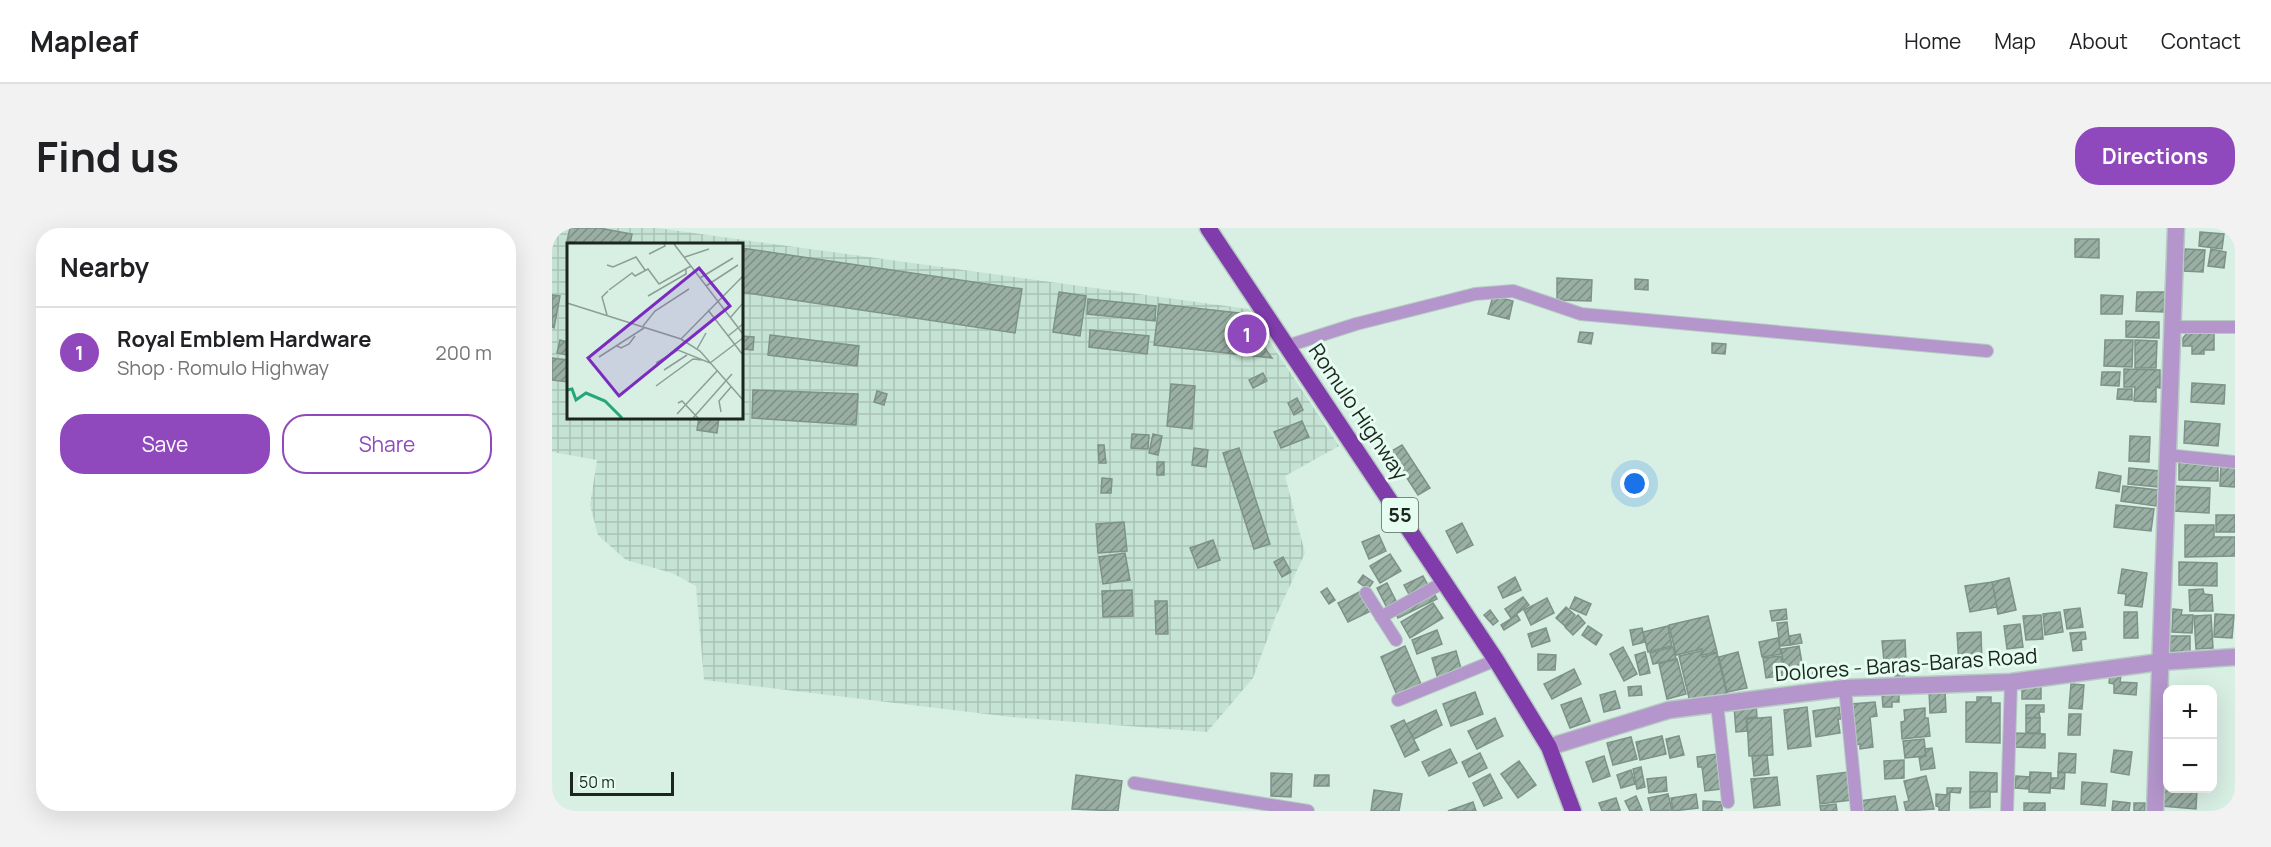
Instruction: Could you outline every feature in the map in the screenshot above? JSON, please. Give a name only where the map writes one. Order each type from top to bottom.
[{"type":"highway","name":"Romulo Highway","points":[[1208,228],[1496,660],[1549,747],[1574,811]]},
{"type":"street","points":[[2155,811],[2176,228]]},
{"type":"street","points":[[1287,346],[1356,324],[1475,294],[1513,291],[1581,314],[1987,351]]},
{"type":"street","points":[[2171,327],[2235,327]]},
{"type":"street","points":[[2167,455],[2235,462]]},
{"type":"street","points":[[1381,617],[1444,582]]},
{"type":"street","points":[[1366,593],[1396,640]]},
{"type":"street","name":"Dolores - Baras-Baras Road","points":[[1549,747],[1669,710],[1845,688],[2011,682],[2160,662],[2235,657]]},
{"type":"street","points":[[1398,700],[1496,660]]},
{"type":"street","points":[[2007,811],[2011,682]]},
{"type":"street","points":[[1845,688],[1857,811]]},
{"type":"street","points":[[1717,704],[1728,802]]},
{"type":"street","points":[[1134,783],[1308,811]]},
{"type":"shaded area","points":[[552,228],[657,228],[1248,309],[1339,446],[1285,476],[1305,553],[1275,618],[1253,678],[1207,732],[1011,717],[704,680],[696,586],[672,573],[626,560],[598,535],[590,505],[597,460],[552,452]]},
{"type":"building","points":[[570,228],[599,228],[632,234],[630,243],[567,241]]},
{"type":"building","points":[[2200,232],[2224,234],[2222,249],[2199,246]]},
{"type":"building","points":[[2075,239],[2099,239],[2099,258],[2075,257]]},
{"type":"building","points":[[742,248],[1022,289],[1015,333],[742,292]]},
{"type":"building","points":[[2185,249],[2205,250],[2203,272],[2183,271]]},
{"type":"building","points":[[2211,249],[2226,252],[2224,268],[2208,266]]},
{"type":"building","points":[[1557,278],[1592,280],[1591,301],[1557,300]]},
{"type":"building","points":[[1635,279],[1648,280],[1648,290],[1635,289]]},
{"type":"building","points":[[1059,292],[1086,296],[1080,336],[1053,332]]},
{"type":"building","points":[[2137,292],[2165,292],[2164,312],[2136,311]]},
{"type":"building","points":[[552,295],[560,296],[554,328],[552,327]]},
{"type":"building","points":[[2101,295],[2123,296],[2122,314],[2101,314]]},
{"type":"building","points":[[1493,296],[1513,301],[1509,319],[1488,314]]},
{"type":"building","points":[[1088,299],[1156,306],[1155,321],[1087,314]]},
{"type":"building","points":[[1159,304],[1239,313],[1272,358],[1154,345]]},
{"type":"building","points":[[2126,321],[2159,322],[2159,338],[2126,337]]},
{"type":"building","points":[[1090,330],[1149,336],[1147,354],[1089,347]]},
{"type":"building","points":[[1580,332],[1593,333],[1591,344],[1578,342]]},
{"type":"building","points":[[2188,332],[2214,332],[2214,350],[2204,350],[2204,354],[2192,354],[2192,346],[2183,346],[2183,338]]},
{"type":"building","points":[[770,335],[859,346],[857,366],[768,355]]},
{"type":"building","points":[[742,336],[754,337],[753,350],[742,349]]},
{"type":"building","points":[[560,340],[567,342],[567,355],[557,353]]},
{"type":"building","points":[[2105,340],[2133,340],[2132,367],[2104,366]]},
{"type":"building","points":[[2135,340],[2157,341],[2156,368],[2135,368]]},
{"type":"building","points":[[1712,343],[1726,344],[1725,354],[1712,353]]},
{"type":"building","points":[[552,358],[567,360],[567,382],[552,380]]},
{"type":"building","points":[[2124,369],[2160,370],[2160,388],[2156,387],[2156,402],[2134,401],[2135,387],[2124,387]]},
{"type":"building","points":[[2102,372],[2120,372],[2119,386],[2101,385]]},
{"type":"building","points":[[1263,373],[1267,381],[1253,388],[1249,380]]},
{"type":"building","points":[[2192,383],[2225,385],[2224,404],[2191,402]]},
{"type":"building","points":[[1171,384],[1195,386],[1192,429],[1167,426]]},
{"type":"building","points":[[2118,389],[2132,389],[2132,400],[2117,399]]},
{"type":"building","points":[[753,390],[858,394],[856,425],[752,418]]},
{"type":"building","points":[[877,391],[887,394],[884,405],[874,402]]},
{"type":"building","points":[[1297,398],[1303,410],[1294,415],[1288,403]]},
{"type":"building","points":[[699,418],[719,418],[717,433],[697,430]]},
{"type":"building","points":[[1302,421],[1309,437],[1281,448],[1274,432]]},
{"type":"building","points":[[2185,421],[2220,424],[2218,446],[2184,443]]},
{"type":"building","points":[[1132,434],[1149,435],[1148,449],[1131,448]]},
{"type":"building","points":[[1153,434],[1162,436],[1158,455],[1149,453]]},
{"type":"building","points":[[2130,436],[2150,437],[2149,462],[2129,461]]},
{"type":"building","points":[[1098,445],[1104,445],[1106,463],[1099,463]]},
{"type":"building","points":[[1402,445],[1430,488],[1418,495],[1390,452]]},
{"type":"building","points":[[1194,448],[1208,450],[1206,467],[1192,465]]},
{"type":"building","points":[[1239,448],[1270,544],[1254,549],[1223,453]]},
{"type":"building","points":[[2179,461],[2218,463],[2218,481],[2179,480]]},
{"type":"building","points":[[1157,462],[1164,462],[1164,475],[1157,475]]},
{"type":"building","points":[[2221,464],[2235,465],[2235,487],[2220,486]]},
{"type":"building","points":[[2129,468],[2160,471],[2158,487],[2128,484]]},
{"type":"building","points":[[2099,472],[2121,476],[2119,492],[2096,488]]},
{"type":"building","points":[[1102,478],[1112,479],[1111,493],[1101,493]]},
{"type":"building","points":[[2123,486],[2158,490],[2156,506],[2121,501]]},
{"type":"building","points":[[2174,486],[2210,488],[2209,513],[2173,511]]},
{"type":"building","points":[[2116,505],[2154,509],[2151,531],[2114,527]]},
{"type":"building","points":[[2216,515],[2235,515],[2235,532],[2216,532]]},
{"type":"building","points":[[1124,522],[1127,551],[1098,553],[1096,524]]},
{"type":"building","points":[[1462,523],[1473,545],[1457,553],[1446,531]]},
{"type":"building","points":[[2185,525],[2214,525],[2214,537],[2235,537],[2235,556],[2185,557]]},
{"type":"building","points":[[1379,535],[1386,551],[1369,559],[1362,542]]},
{"type":"building","points":[[1213,540],[1220,560],[1198,568],[1190,548]]},
{"type":"building","points":[[1125,553],[1130,580],[1103,584],[1099,557]]},
{"type":"building","points":[[1390,554],[1401,571],[1380,583],[1370,566]]},
{"type":"building","points":[[1283,557],[1291,572],[1282,577],[1274,562]]},
{"type":"building","points":[[2179,562],[2217,563],[2217,586],[2179,585]]},
{"type":"building","points":[[2122,569],[2147,573],[2142,607],[2125,605],[2126,594],[2118,593]]},
{"type":"building","points":[[1363,575],[1373,582],[1368,589],[1358,582]]},
{"type":"building","points":[[1423,576],[1429,587],[1410,596],[1404,585]]},
{"type":"building","points":[[1515,577],[1521,590],[1503,598],[1498,587]]},
{"type":"building","points":[[2009,578],[2016,610],[1998,614],[1992,582]]},
{"type":"building","points":[[1992,582],[1997,607],[1970,612],[1965,586]]},
{"type":"building","points":[[1387,583],[1397,603],[1387,608],[1377,588]]},
{"type":"building","points":[[1327,588],[1335,600],[1329,604],[1321,592]]},
{"type":"building","points":[[2203,589],[2204,594],[2212,595],[2213,611],[2190,611],[2189,590]]},
{"type":"building","points":[[1132,590],[1133,616],[1103,617],[1102,591]]},
{"type":"building","points":[[1363,590],[1373,610],[1348,622],[1338,603]]},
{"type":"building","points":[[1434,593],[1437,599],[1398,618],[1395,612]]},
{"type":"building","points":[[1523,597],[1529,605],[1511,618],[1505,609]]},
{"type":"building","points":[[1575,597],[1591,604],[1586,615],[1570,608]]},
{"type":"building","points":[[1547,598],[1554,613],[1531,625],[1524,610]]},
{"type":"building","points":[[1155,601],[1167,601],[1168,634],[1156,634]]},
{"type":"building","points":[[1433,603],[1443,618],[1410,638],[1401,622]]},
{"type":"building","points":[[1566,607],[1575,615],[1565,626],[1556,618]]},
{"type":"building","points":[[2080,608],[2083,627],[2067,629],[2064,610]]},
{"type":"building","points":[[1786,609],[1787,619],[1772,621],[1770,611]]},
{"type":"building","points":[[2173,609],[2182,610],[2181,615],[2193,615],[2192,633],[2172,632]]},
{"type":"building","points":[[1490,610],[1498,621],[1493,625],[1484,615]]},
{"type":"building","points":[[2060,612],[2063,632],[2045,635],[2043,614]]},
{"type":"building","points":[[2124,612],[2137,612],[2138,638],[2124,638]]},
{"type":"building","points":[[2215,614],[2234,615],[2232,638],[2214,637]]},
{"type":"building","points":[[1517,615],[1520,620],[1504,630],[1501,625]]},
{"type":"building","points":[[1578,615],[1585,623],[1573,635],[1565,627]]},
{"type":"building","points":[[2041,615],[2043,639],[2026,640],[2023,616]]},
{"type":"building","points":[[2211,615],[2213,648],[2196,649],[2194,616]]},
{"type":"building","points":[[1708,616],[1717,652],[1703,655],[1702,649],[1676,655],[1669,625]]},
{"type":"building","points":[[1787,622],[1790,645],[1780,646],[1777,623]]},
{"type":"building","points":[[2020,624],[2023,647],[2007,649],[2004,626]]},
{"type":"building","points":[[1588,626],[1602,635],[1596,645],[1582,635]]},
{"type":"building","points":[[1668,626],[1672,646],[1648,652],[1643,632]]},
{"type":"building","points":[[1546,628],[1550,641],[1532,647],[1528,634]]},
{"type":"building","points":[[1642,628],[1645,642],[1633,645],[1630,630]]},
{"type":"building","points":[[1437,630],[1442,644],[1417,654],[1412,640]]},
{"type":"building","points":[[1981,632],[1982,665],[1959,666],[1957,633]]},
{"type":"building","points":[[2085,632],[2086,639],[2081,640],[2082,650],[2073,651],[2070,633]]},
{"type":"building","points":[[1800,634],[1802,643],[1791,645],[1789,636]]},
{"type":"building","points":[[2170,636],[2190,636],[2190,652],[2170,651]]},
{"type":"building","points":[[1778,638],[1781,654],[1762,657],[1759,642]]},
{"type":"building","points":[[1905,640],[1906,660],[1884,661],[1882,641]]},
{"type":"building","points":[[1405,646],[1421,684],[1397,695],[1381,657]]},
{"type":"building","points":[[1799,646],[1803,669],[1785,672],[1781,649]]},
{"type":"building","points":[[1623,647],[1637,674],[1624,681],[1610,654]]},
{"type":"building","points":[[1673,647],[1676,659],[1653,664],[1650,653]]},
{"type":"building","points":[[1456,651],[1462,672],[1438,679],[1432,658]]},
{"type":"building","points":[[1701,651],[1702,657],[1717,653],[1727,694],[1690,702],[1679,656]]},
{"type":"building","points":[[1645,652],[1650,673],[1640,675],[1635,655]]},
{"type":"building","points":[[1738,652],[1747,688],[1727,692],[1719,657]]},
{"type":"building","points":[[1538,654],[1556,655],[1555,670],[1538,670]]},
{"type":"building","points":[[1781,656],[1784,675],[1766,678],[1763,658]]},
{"type":"building","points":[[1677,659],[1686,694],[1667,699],[1659,664]]},
{"type":"building","points":[[1903,662],[1904,676],[1895,676],[1895,663]]},
{"type":"building","points":[[1821,668],[1823,678],[1811,679],[1809,669]]},
{"type":"building","points":[[1574,669],[1581,684],[1552,699],[1544,684]]},
{"type":"building","points":[[2110,674],[2121,675],[2120,682],[2137,683],[2136,695],[2114,693],[2114,684],[2109,683]]},
{"type":"building","points":[[2071,684],[2084,685],[2082,709],[2069,708]]},
{"type":"building","points":[[1641,686],[1642,695],[1629,696],[1628,687]]},
{"type":"building","points":[[2022,686],[2041,686],[2041,699],[2022,699]]},
{"type":"building","points":[[1929,690],[1945,690],[1946,712],[1930,713]]},
{"type":"building","points":[[1615,691],[1620,708],[1604,712],[1600,695]]},
{"type":"building","points":[[1475,692],[1483,714],[1451,726],[1443,704]]},
{"type":"building","points":[[1882,694],[1899,694],[1899,702],[1892,702],[1892,707],[1883,707]]},
{"type":"building","points":[[1977,697],[1991,697],[1991,703],[2000,703],[2000,743],[1966,742],[1966,702],[1977,702]]},
{"type":"building","points":[[1581,698],[1590,721],[1570,728],[1561,705]]},
{"type":"building","points":[[1875,702],[1877,716],[1870,717],[1873,747],[1860,749],[1860,744],[1855,745],[1851,704]]},
{"type":"building","points":[[1756,704],[1757,717],[1746,718],[1747,731],[1736,732],[1734,706]]},
{"type":"building","points":[[2026,705],[2044,705],[2044,712],[2039,712],[2040,718],[2026,718]]},
{"type":"building","points":[[1807,707],[1811,746],[1788,749],[1784,710]]},
{"type":"building","points":[[1839,707],[1840,733],[1816,737],[1813,711]]},
{"type":"building","points":[[1925,708],[1930,736],[1902,739],[1901,722],[1905,721],[1904,710]]},
{"type":"building","points":[[1436,710],[1442,725],[1414,739],[1406,724]]},
{"type":"building","points":[[2069,714],[2081,714],[2080,735],[2068,735]]},
{"type":"building","points":[[1771,717],[1773,755],[1749,756],[1747,719]]},
{"type":"building","points":[[1495,718],[1503,736],[1477,749],[1468,731]]},
{"type":"building","points":[[2026,718],[2040,718],[2040,733],[2026,733]]},
{"type":"building","points":[[1404,720],[1419,750],[1405,757],[1391,726]]},
{"type":"building","points":[[2015,733],[2045,734],[2045,748],[2015,747]]},
{"type":"building","points":[[1662,736],[1666,754],[1640,760],[1636,742]]},
{"type":"building","points":[[1679,736],[1684,755],[1670,758],[1666,739]]},
{"type":"building","points":[[1631,737],[1637,759],[1613,765],[1607,743]]},
{"type":"building","points":[[1924,739],[1926,756],[1905,758],[1903,741]]},
{"type":"building","points":[[1932,748],[1935,768],[1921,770],[1919,757],[1926,756],[1925,749]]},
{"type":"building","points":[[1450,749],[1457,763],[1429,776],[1422,762]]},
{"type":"building","points":[[2114,750],[2132,752],[2129,775],[2111,772]]},
{"type":"building","points":[[1480,753],[1487,768],[1469,777],[1462,762]]},
{"type":"building","points":[[2059,753],[2076,754],[2075,773],[2058,772]]},
{"type":"building","points":[[1717,754],[1721,789],[1705,791],[1702,767],[1698,767],[1697,757]]},
{"type":"building","points":[[1767,755],[1769,774],[1754,776],[1752,756]]},
{"type":"building","points":[[1604,756],[1610,776],[1593,782],[1586,762]]},
{"type":"building","points":[[1904,760],[1904,778],[1885,779],[1884,761]]},
{"type":"building","points":[[1519,761],[1536,785],[1518,798],[1501,774]]},
{"type":"building","points":[[1641,767],[1645,787],[1637,789],[1633,769]]},
{"type":"building","points":[[1631,770],[1635,784],[1621,788],[1617,775]]},
{"type":"building","points":[[1848,772],[1851,800],[1820,804],[1817,776]]},
{"type":"building","points":[[1970,772],[1997,773],[1997,792],[1970,792]]},
{"type":"building","points":[[2030,772],[2051,773],[2050,793],[2029,792]]},
{"type":"building","points":[[2058,772],[2065,773],[2064,789],[2050,788],[2051,778],[2058,778]]},
{"type":"building","points":[[1271,773],[1292,774],[1291,797],[1271,796]]},
{"type":"building","points":[[1490,774],[1502,798],[1484,806],[1473,783]]},
{"type":"building","points":[[1076,775],[1122,781],[1118,811],[1072,809]]},
{"type":"building","points":[[1315,775],[1329,775],[1329,786],[1314,786]]},
{"type":"building","points":[[1926,776],[1934,809],[1906,811],[1904,802],[1909,801],[1904,781]]},
{"type":"building","points":[[2016,776],[2030,777],[2029,789],[2015,788]]},
{"type":"building","points":[[1666,777],[1667,791],[1649,793],[1647,779]]},
{"type":"building","points":[[1777,777],[1780,805],[1754,808],[1751,779]]},
{"type":"building","points":[[2082,782],[2107,784],[2105,806],[2081,804]]},
{"type":"building","points":[[1947,788],[1961,788],[1960,793],[1950,792],[1949,811],[1939,811],[1939,807],[1936,806],[1936,794],[1947,795]]},
{"type":"building","points":[[1374,790],[1402,794],[1399,811],[1371,811]]},
{"type":"building","points":[[1990,791],[1990,807],[1970,808],[1970,792]]},
{"type":"building","points":[[2163,793],[2197,793],[2196,809],[2162,806]]},
{"type":"building","points":[[1668,794],[1672,810],[1651,811],[1648,798]]},
{"type":"building","points":[[1696,794],[1698,808],[1673,811],[1671,798]]},
{"type":"building","points":[[1636,796],[1642,810],[1630,811],[1625,801]]},
{"type":"building","points":[[1895,796],[1898,811],[1861,811],[1860,801]]},
{"type":"building","points":[[1616,798],[1620,810],[1602,811],[1599,803]]},
{"type":"building","points":[[1703,801],[1722,802],[1722,811],[1703,811]]},
{"type":"building","points":[[2113,801],[2130,803],[2129,811],[2112,811]]},
{"type":"building","points":[[1473,802],[1476,811],[1448,811]]},
{"type":"building","points":[[2024,803],[2045,803],[2045,811],[2024,811]]},
{"type":"building","points":[[2134,803],[2145,803],[2145,811],[2134,811]]},
{"type":"building","points":[[1836,804],[1837,811],[1821,811],[1820,806]]},
{"type":"place","name":"Royal Emblem Hardware","points":[[1247,334]]}]
